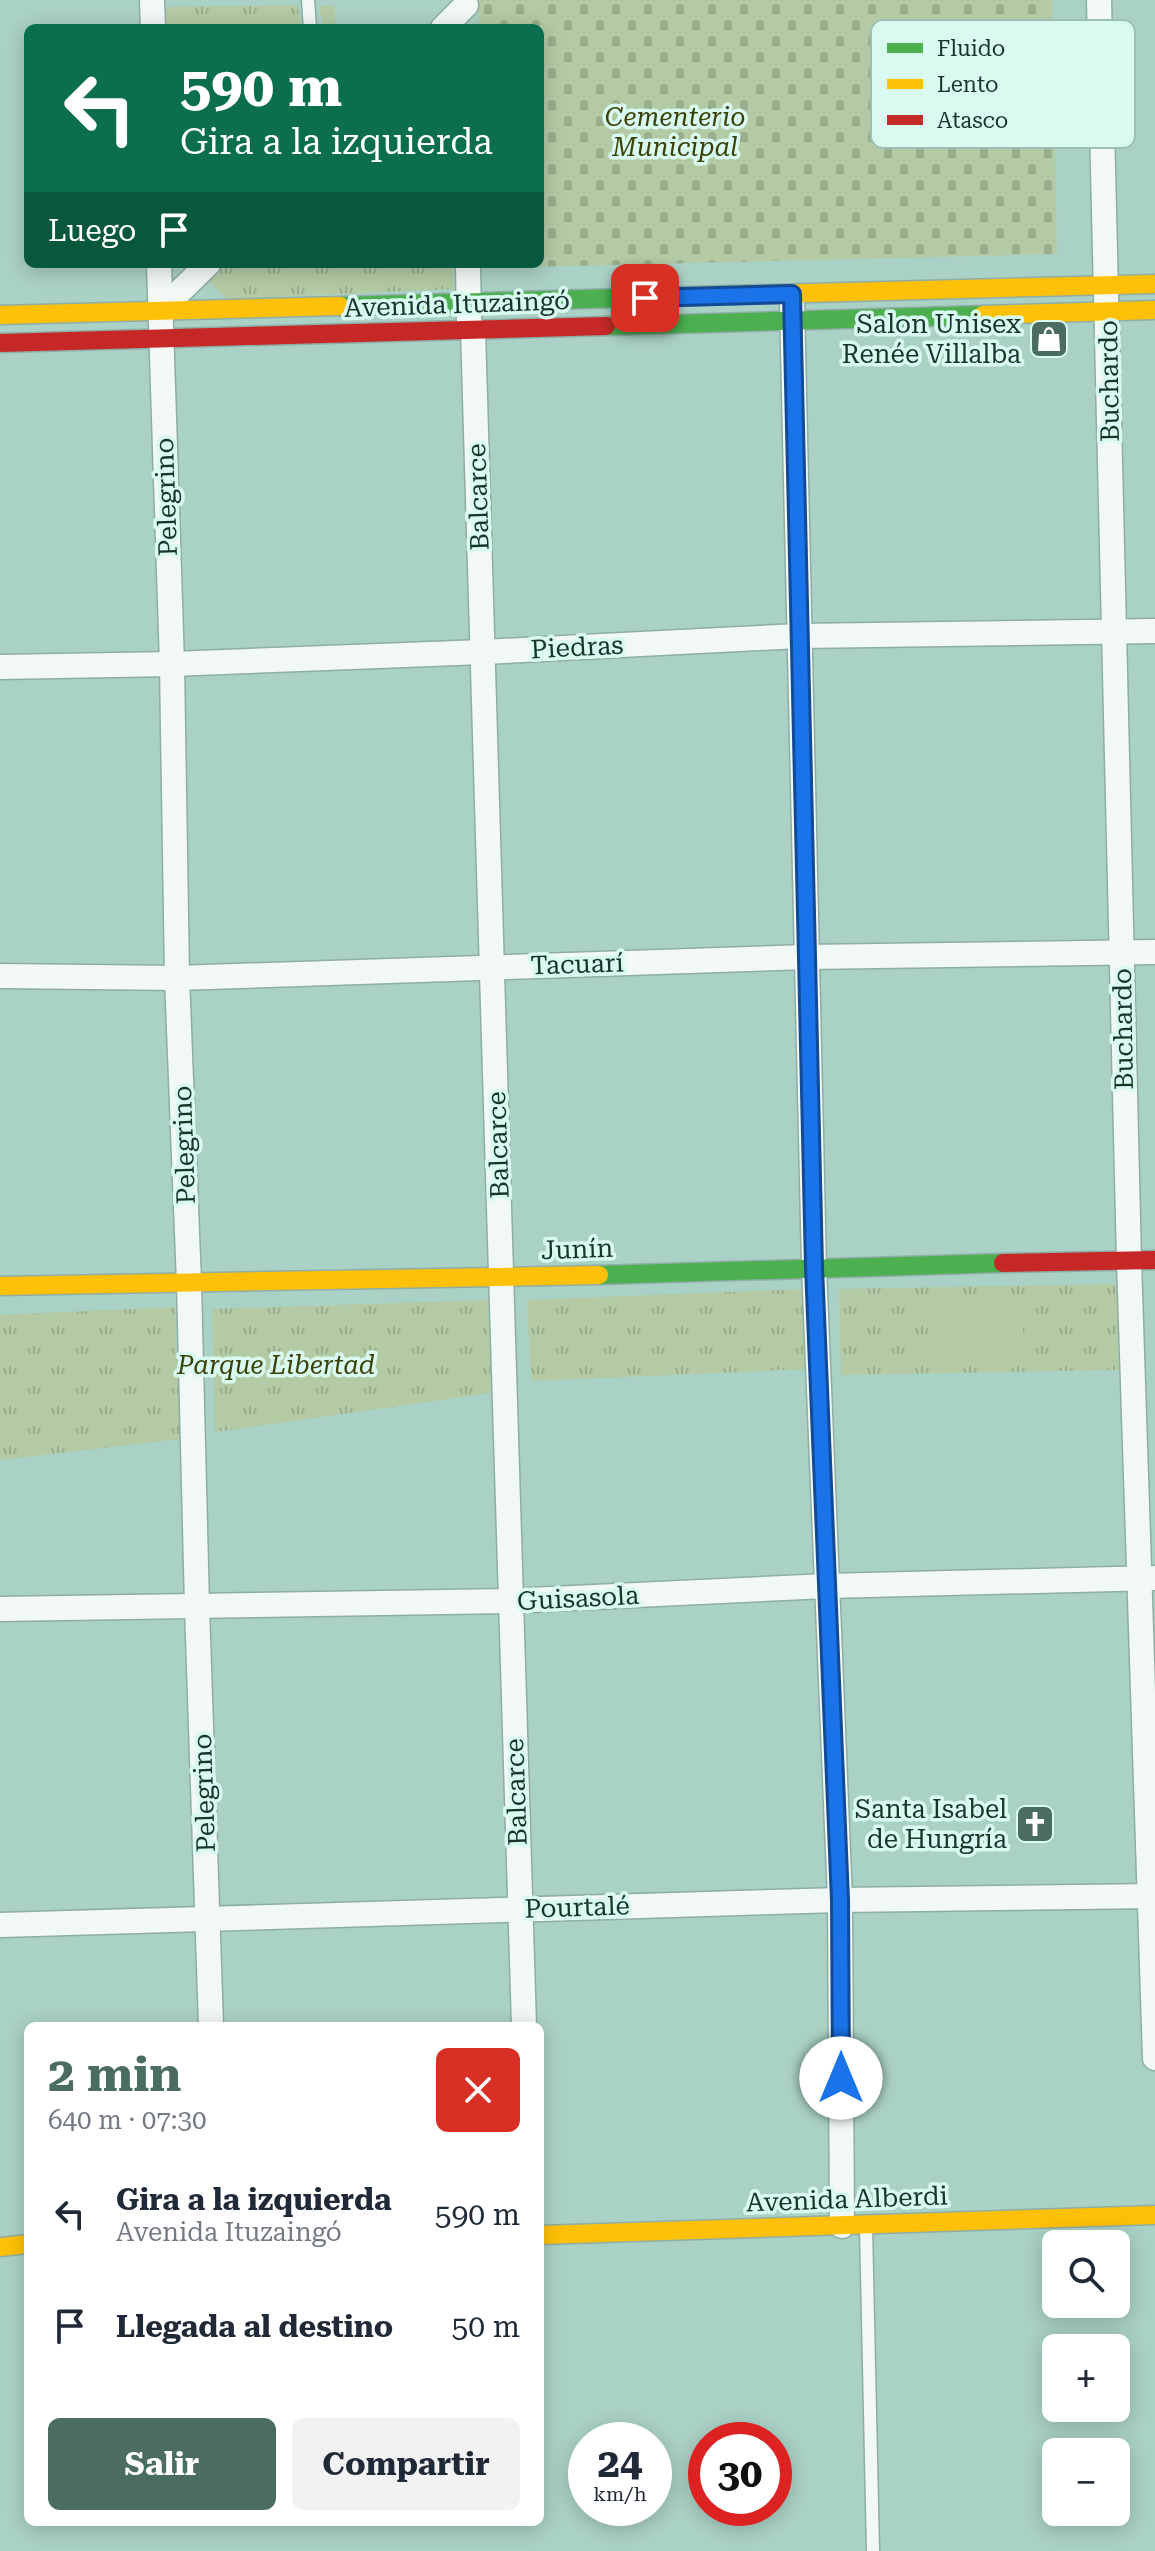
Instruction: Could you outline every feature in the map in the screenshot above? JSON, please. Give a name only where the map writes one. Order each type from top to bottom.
[{"type":"main road","name":"Avenida Ituzaingó","points":[[0,343],[792,320],[1107,299],[1155,284]]},
{"type":"main road","name":"Avenida Ituzaingó","points":[[0,315],[792,294],[1107,299],[1155,310]]},
{"type":"main road","name":"Junín","points":[[0,1286],[503,1278],[814,1267],[1155,1260]]},
{"type":"main road","name":"Avenida Alberdi","points":[[544,2235],[1155,2215]]},
{"type":"main road","points":[[0,2234],[24,2243]]},
{"type":"main road","points":[[0,2247],[24,2244]]},
{"type":"street","points":[[152,0],[153,24]]},
{"type":"street","name":"Buchardo","points":[[1099,0],[1100,20]]},
{"type":"street","points":[[448,24],[466,11]]},
{"type":"street","name":"Buchardo","points":[[1103,148],[1129,1261],[1146,1579],[1155,2058]]},
{"type":"street","name":"Pelegrino","points":[[159,268],[172,664],[177,978],[211,2022]]},
{"type":"street","points":[[160,311],[204,268]]},
{"type":"street","name":"Balcarce","points":[[468,268],[469,321],[473,330],[524,2022]]},
{"type":"street","points":[[792,294],[814,1267],[854,2225]]},
{"type":"street","name":"Piedras","points":[[0,667],[483,652],[799,636],[1155,631]]},
{"type":"street","name":"Tacuarí","points":[[0,976],[177,978],[808,957],[1155,952]]},
{"type":"street","name":"Guisasola","points":[[0,1609],[509,1601],[827,1586],[1146,1579]]},
{"type":"street","name":"Pourtalé","points":[[0,1925],[840,1900],[1153,1896]]},
{"type":"lane","points":[[308,0],[310,24]]},
{"type":"lane","points":[[854,2225],[873,2551]]},
{"type":"green space","name":"Cementerio Municipal","points":[[478,0],[1052,0],[1052,20],[871,20],[871,148],[1055,148],[1057,254],[544,267],[544,24],[479,24]]},
{"type":"green space","points":[[297,5],[302,24],[166,24],[166,7]]},
{"type":"green space","points":[[334,5],[336,24],[323,24],[319,6]]},
{"type":"green space","points":[[222,268],[453,268],[453,289],[227,299],[208,281]]},
{"type":"green space","points":[[1117,1284],[1119,1370],[841,1375],[839,1289]]},
{"type":"green space","points":[[804,1289],[808,1369],[531,1381],[527,1300]]},
{"type":"green space","points":[[1022,1296],[1024,1359],[929,1361],[927,1298]]},
{"type":"green space","name":"Parque Libertad","points":[[488,1300],[491,1393],[215,1432],[212,1309]]},
{"type":"green space","name":"Parque Libertad","points":[[175,1307],[180,1439],[0,1460],[0,1315]]},
{"type":"traffic: fast","points":[[340,306],[691,296]]},
{"type":"traffic: fast","points":[[606,326],[983,315]]},
{"type":"traffic: fast","points":[[599,1275],[1003,1263]]},
{"type":"traffic: slow","points":[[691,296],[1155,284]]},
{"type":"traffic: slow","points":[[0,315],[340,306]]},
{"type":"traffic: slow","points":[[983,315],[1155,310]]},
{"type":"traffic: slow","points":[[0,1286],[599,1275]]},
{"type":"traffic: slow","points":[[544,2235],[1155,2215]]},
{"type":"traffic: slow","points":[[0,2247],[24,2244]]},
{"type":"traffic: jam","points":[[0,343],[606,326]]},
{"type":"traffic: jam","points":[[1003,1263],[1155,1260]]},
{"type":"place","name":"Salon Unisex Renée Villalba","points":[[1049,339]]},
{"type":"place","name":"Santa Isabel de Hungría","points":[[1035,1824]]},
{"type":"route","points":[[645,298],[792,294],[814,1267],[840,1900],[841,2078]]}]
